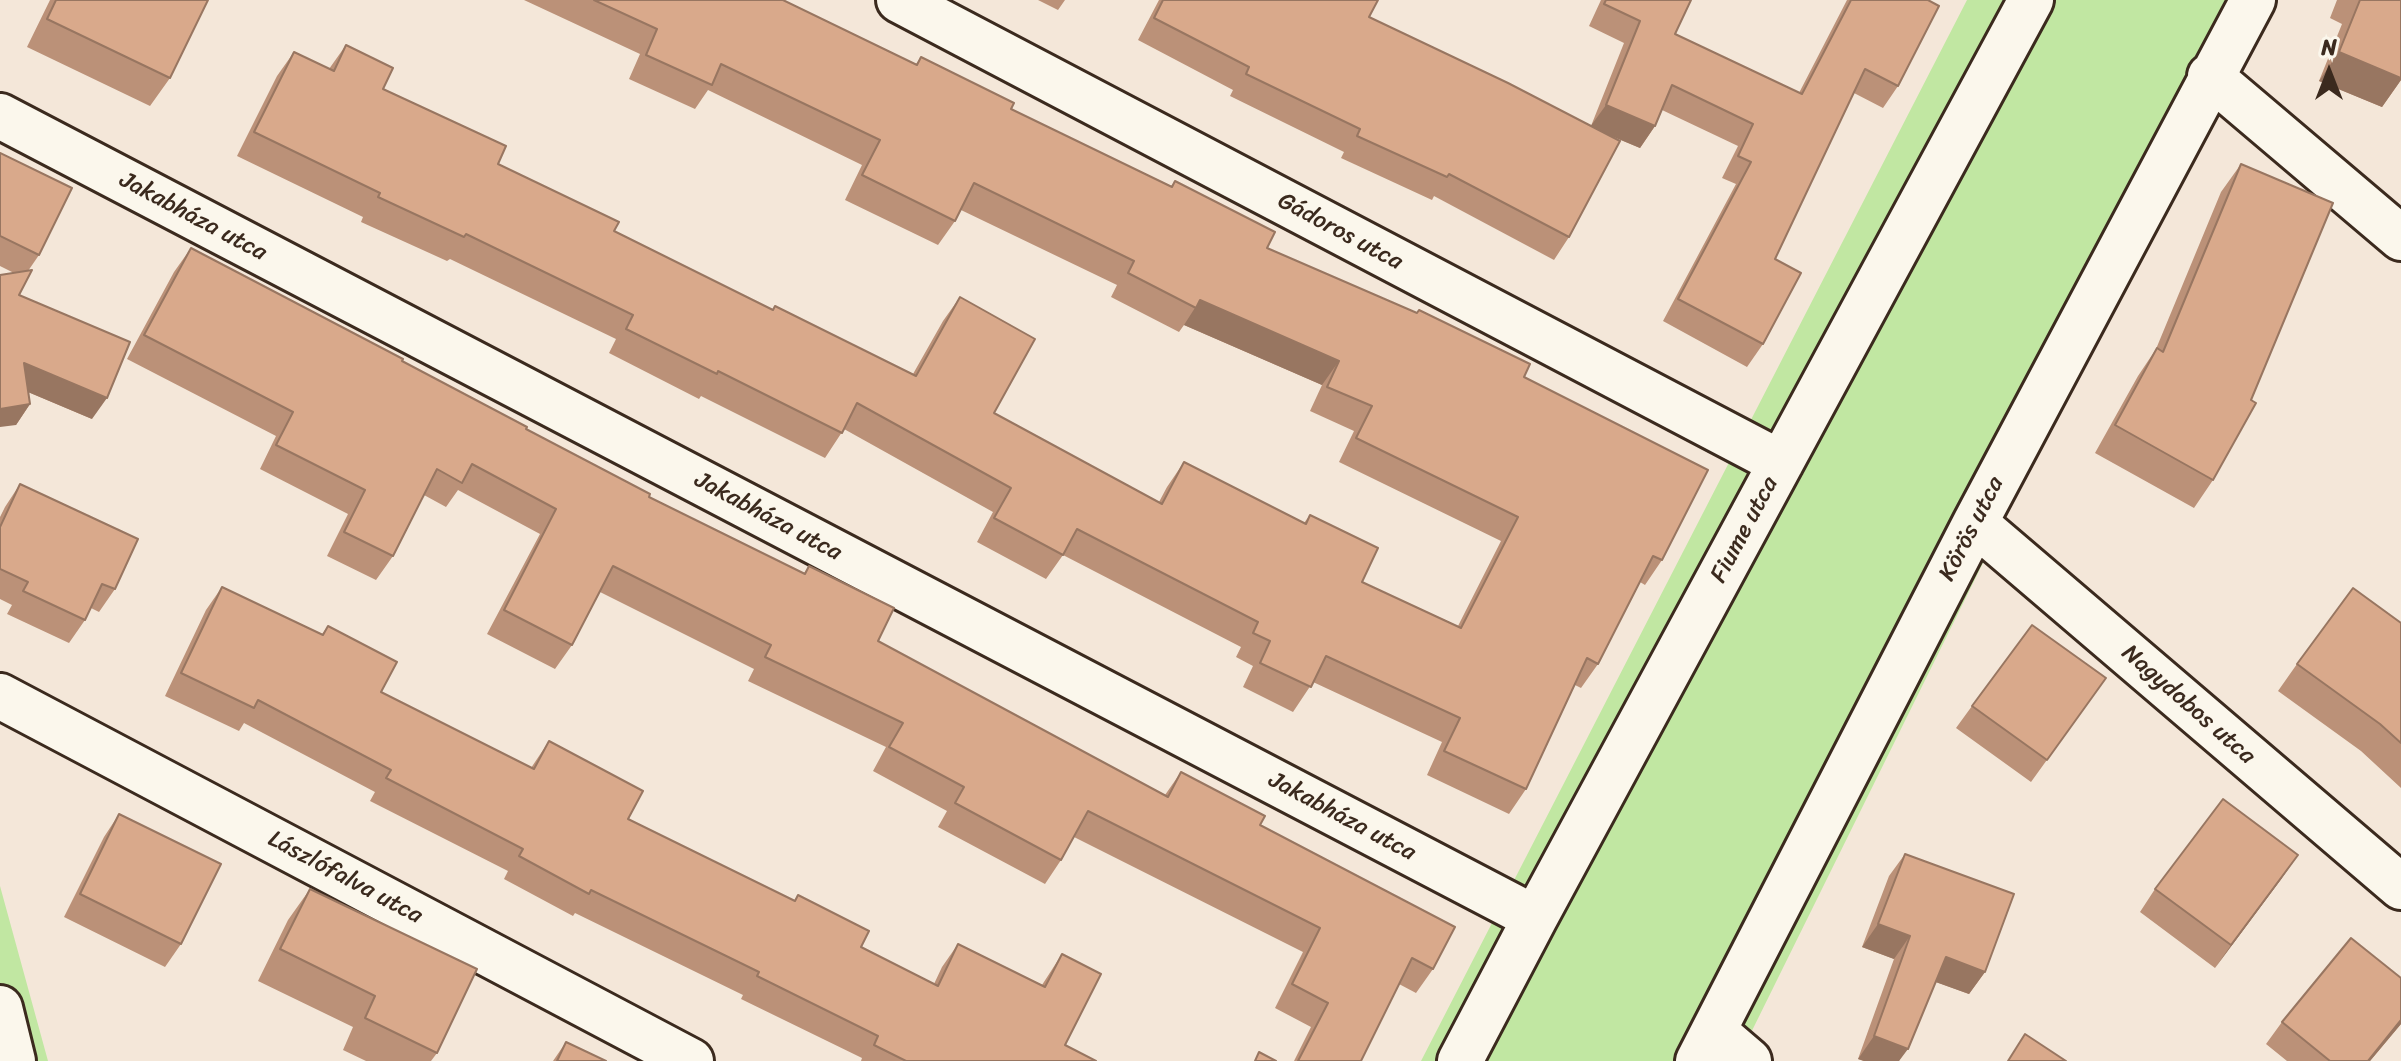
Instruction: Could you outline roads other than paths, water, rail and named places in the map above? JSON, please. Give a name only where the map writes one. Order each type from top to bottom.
[{"type":"street","name":"Gádoros utca","points":[[899,0],[1781,463]]},
{"type":"street","name":"Körös utca","points":[[1706,1046],[1975,523],[2253,0]]},
{"type":"street","name":"Fiume utca","points":[[1460,1061],[1781,463],[2022,3]]},
{"type":"street","points":[[2210,76],[2401,238]]},
{"type":"street","name":"Jakabháza utca","points":[[0,116],[1535,918]]},
{"type":"street","name":"Nagydobos utca","points":[[1975,523],[2401,887]]},
{"type":"street","name":"Lászlófalva utca","points":[[0,696],[691,1061]]},
{"type":"street","points":[[0,1008],[13,1061]]},
{"type":"street","points":[[1706,1046],[1749,1061]]}]
